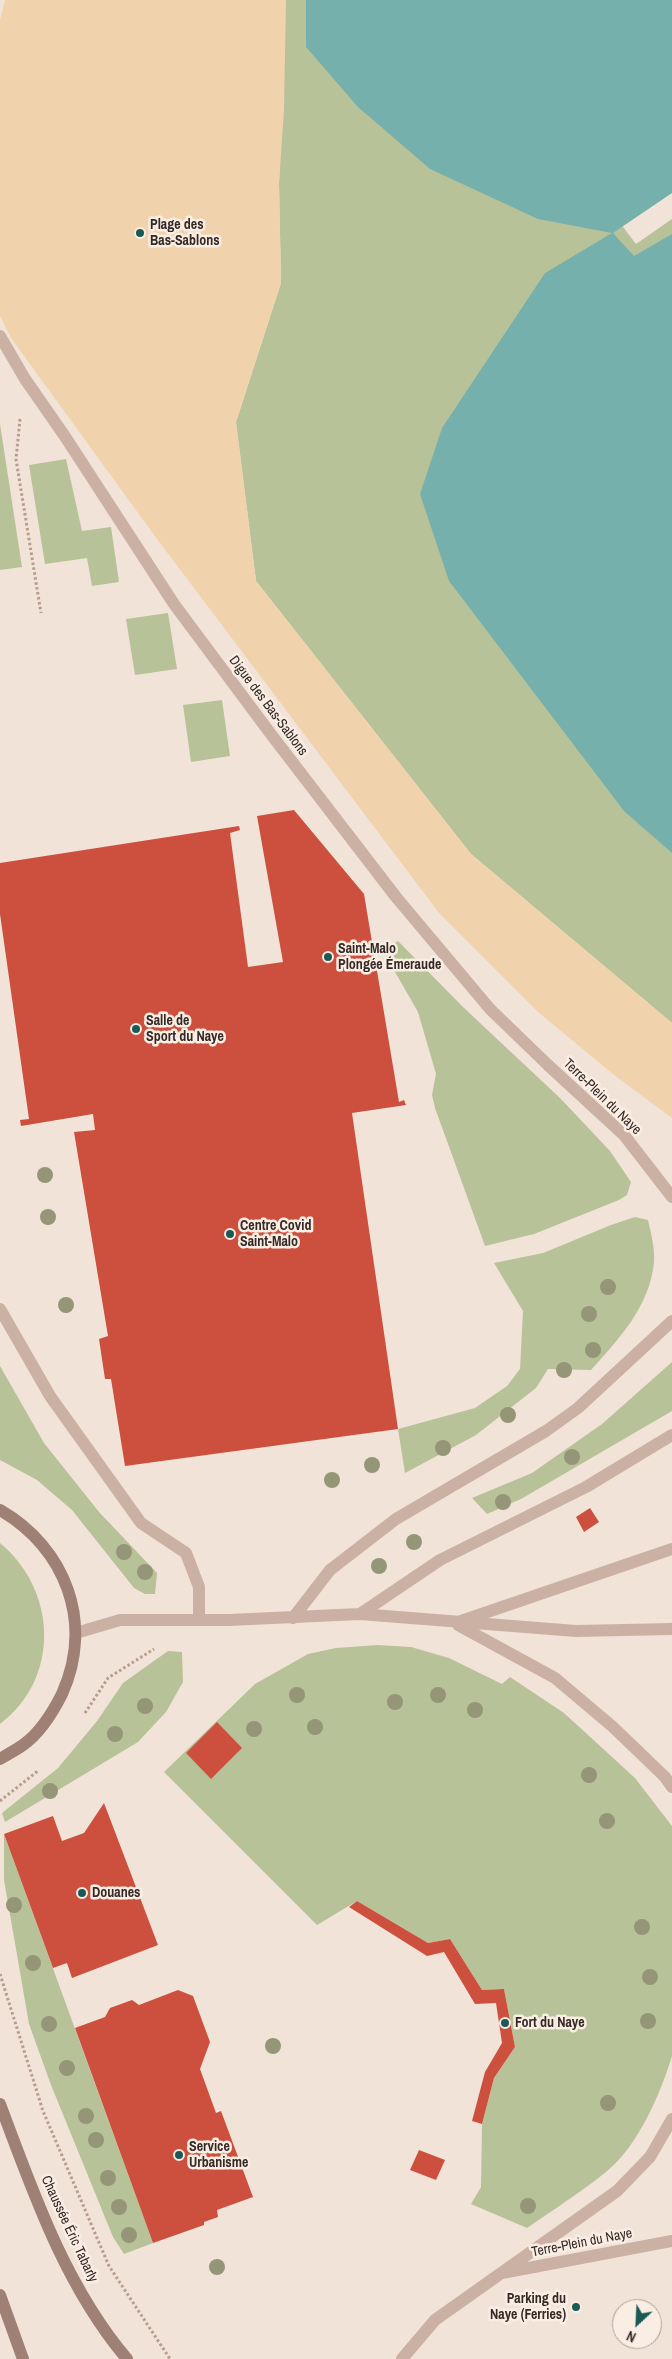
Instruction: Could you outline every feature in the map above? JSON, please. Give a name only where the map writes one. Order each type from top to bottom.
[{"type":"main road","points":[[0,1510],[20,1522],[50,1552],[69,1591],[76,1633],[71,1674],[52,1713],[24,1744],[0,1759]]},
{"type":"main road","name":"Chaussée Éric Tabarly","points":[[0,2104],[37,2203],[75,2281],[114,2344],[127,2359]]},
{"type":"main road","points":[[0,2295],[24,2359]]},
{"type":"street","name":"Digue des Bas-Sablons","points":[[0,336],[25,379],[174,604],[270,733],[396,897],[490,1009],[549,1066]]},
{"type":"street","name":"Terre-Plein du Naye","points":[[549,1066],[624,1136],[672,1197]]},
{"type":"street","points":[[0,1309],[50,1396],[141,1522],[186,1553],[199,1587],[199,1620]]},
{"type":"street","points":[[293,1618],[330,1570],[396,1519],[546,1431],[578,1408],[672,1321]]},
{"type":"street","points":[[360,1614],[440,1560],[586,1487],[672,1435]]},
{"type":"street","points":[[454,1623],[672,1549]]},
{"type":"street","points":[[76,1633],[120,1620],[293,1618],[360,1614],[421,1617],[454,1623],[576,1632],[672,1629]]},
{"type":"street","points":[[454,1623],[556,1678],[613,1727],[672,1787]]},
{"type":"street","points":[[652,1629],[672,1636]]},
{"type":"street","points":[[402,2359],[435,2320],[617,2191],[650,2157],[672,2119]]},
{"type":"street","name":"Terre-Plein du Naye","points":[[498,2274],[672,2242]]},
{"type":"path","points":[[25,379],[16,459],[40,613]]},
{"type":"path","points":[[83,1716],[108,1678],[151,1650],[161,1648]]},
{"type":"path","points":[[0,1801],[44,1765]]},
{"type":"path","points":[[0,1974],[43,2111],[109,2266],[170,2359]]},
{"type":"green space","points":[[285,0],[520,0],[601,148],[623,227],[636,244],[672,219],[672,1023],[471,854],[256,581],[236,422],[281,283],[279,184]]},
{"type":"green space","points":[[0,424],[22,567],[0,570]]},
{"type":"green space","points":[[66,459],[82,531],[111,527],[119,582],[92,586],[87,558],[45,564],[29,465]]},
{"type":"green space","points":[[168,613],[177,669],[135,675],[126,619]]},
{"type":"green space","points":[[222,700],[230,756],[191,762],[183,705]]},
{"type":"green space","points":[[398,941],[463,1007],[560,1098],[610,1151],[631,1182],[627,1195],[619,1200],[534,1234],[485,1246],[435,1108],[432,1095],[436,1074],[418,1012],[383,951]]},
{"type":"green space","points":[[635,1217],[648,1220],[654,1251],[651,1278],[640,1307],[632,1321],[602,1358],[591,1370],[548,1369],[536,1388],[476,1435],[405,1473],[398,1429],[475,1408],[507,1386],[520,1369],[523,1311],[494,1263],[543,1253]]},
{"type":"green space","points":[[672,1362],[672,1411],[521,1499],[487,1514],[472,1498],[532,1473],[602,1424]]},
{"type":"green space","points":[[0,1366],[44,1443],[99,1512],[157,1573],[155,1594],[145,1594],[134,1588],[72,1510],[37,1480],[0,1460]]},
{"type":"green space","points":[[0,1543],[19,1562],[33,1585],[41,1609],[44,1634],[42,1659],[34,1683],[20,1705],[0,1724]]},
{"type":"green space","points":[[378,1645],[411,1647],[449,1658],[502,1684],[510,1677],[564,1713],[635,1778],[672,1826],[672,2056],[667,2071],[654,2103],[638,2134],[618,2161],[587,2187],[527,2228],[471,2204],[481,2187],[482,2124],[494,2078],[515,2047],[504,1989],[482,1990],[450,1939],[428,1943],[357,1901],[317,1925],[164,1772],[255,1684],[308,1654],[336,1648]]},
{"type":"green space","points":[[168,1651],[182,1652],[183,1682],[166,1712],[138,1742],[5,1822],[2,1813],[58,1768],[97,1721],[123,1683]]},
{"type":"green space","points":[[4,1834],[153,2243],[124,2254],[113,2237],[51,2085],[29,2024],[4,1880]]},
{"type":"sand","name":"Plage des Bas-Sablons","points":[[5,0],[286,0],[284,110],[279,184],[281,283],[236,422],[256,581],[471,854],[672,1023],[672,1118],[614,1075],[538,1012],[439,913],[157,539],[11,338],[0,316],[0,20]]},
{"type":"water","points":[[306,0],[672,0],[672,193],[613,233],[634,256],[672,234],[672,853],[624,811],[449,581],[420,494],[442,428],[545,273],[612,233],[538,219],[430,169],[358,107],[306,47]]},
{"type":"building","points":[[294,810],[364,894],[373,948],[382,947],[383,951],[374,953],[399,1102],[404,1100],[406,1105],[352,1113],[398,1429],[125,1466],[111,1379],[105,1379],[99,1339],[108,1336],[74,1132],[95,1130],[93,1114],[21,1126],[20,1120],[29,1119],[0,914],[0,863],[239,826],[240,830],[230,833],[248,967],[283,962],[257,816]]},
{"type":"building","points":[[590,1508],[599,1522],[584,1532],[576,1517]]},
{"type":"building","points":[[217,1722],[242,1748],[211,1779],[186,1753]]},
{"type":"building","name":"Douanes","points":[[104,1803],[158,1945],[72,1978],[67,1963],[53,1968],[4,1834],[53,1816],[62,1841],[84,1833]]},
{"type":"building","name":"Fort du Naye","points":[[357,1901],[428,1943],[450,1939],[482,1990],[504,1989],[515,2047],[494,2078],[482,2124],[472,2121],[485,2072],[502,2043],[496,2003],[475,2004],[444,1952],[427,1956],[349,1907]]},
{"type":"building","name":"Service Urbanisme","points":[[178,1990],[193,1996],[210,2042],[200,2069],[216,2113],[221,2111],[253,2197],[217,2210],[218,2217],[204,2222],[204,2225],[153,2243],[75,2028],[105,2017],[110,2008],[132,2000],[139,2005]]},
{"type":"building","points":[[419,2150],[445,2160],[436,2180],[410,2170]]},
{"type":"place","name":"Plage des Bas-Sablons","points":[[140,233]]},
{"type":"place","name":"Saint-Malo Plongée Émeraude","points":[[328,957]]},
{"type":"place","name":"Salle de Sport du Naye","points":[[136,1029]]},
{"type":"place","name":"Centre Covid Saint-Malo","points":[[230,1234]]},
{"type":"place","name":"Douanes","points":[[82,1893]]},
{"type":"place","name":"Fort du Naye","points":[[505,2023]]},
{"type":"place","name":"Service Urbanisme","points":[[179,2155]]},
{"type":"place","name":"Parking du Naye (Ferries)","points":[[576,2307]]}]
